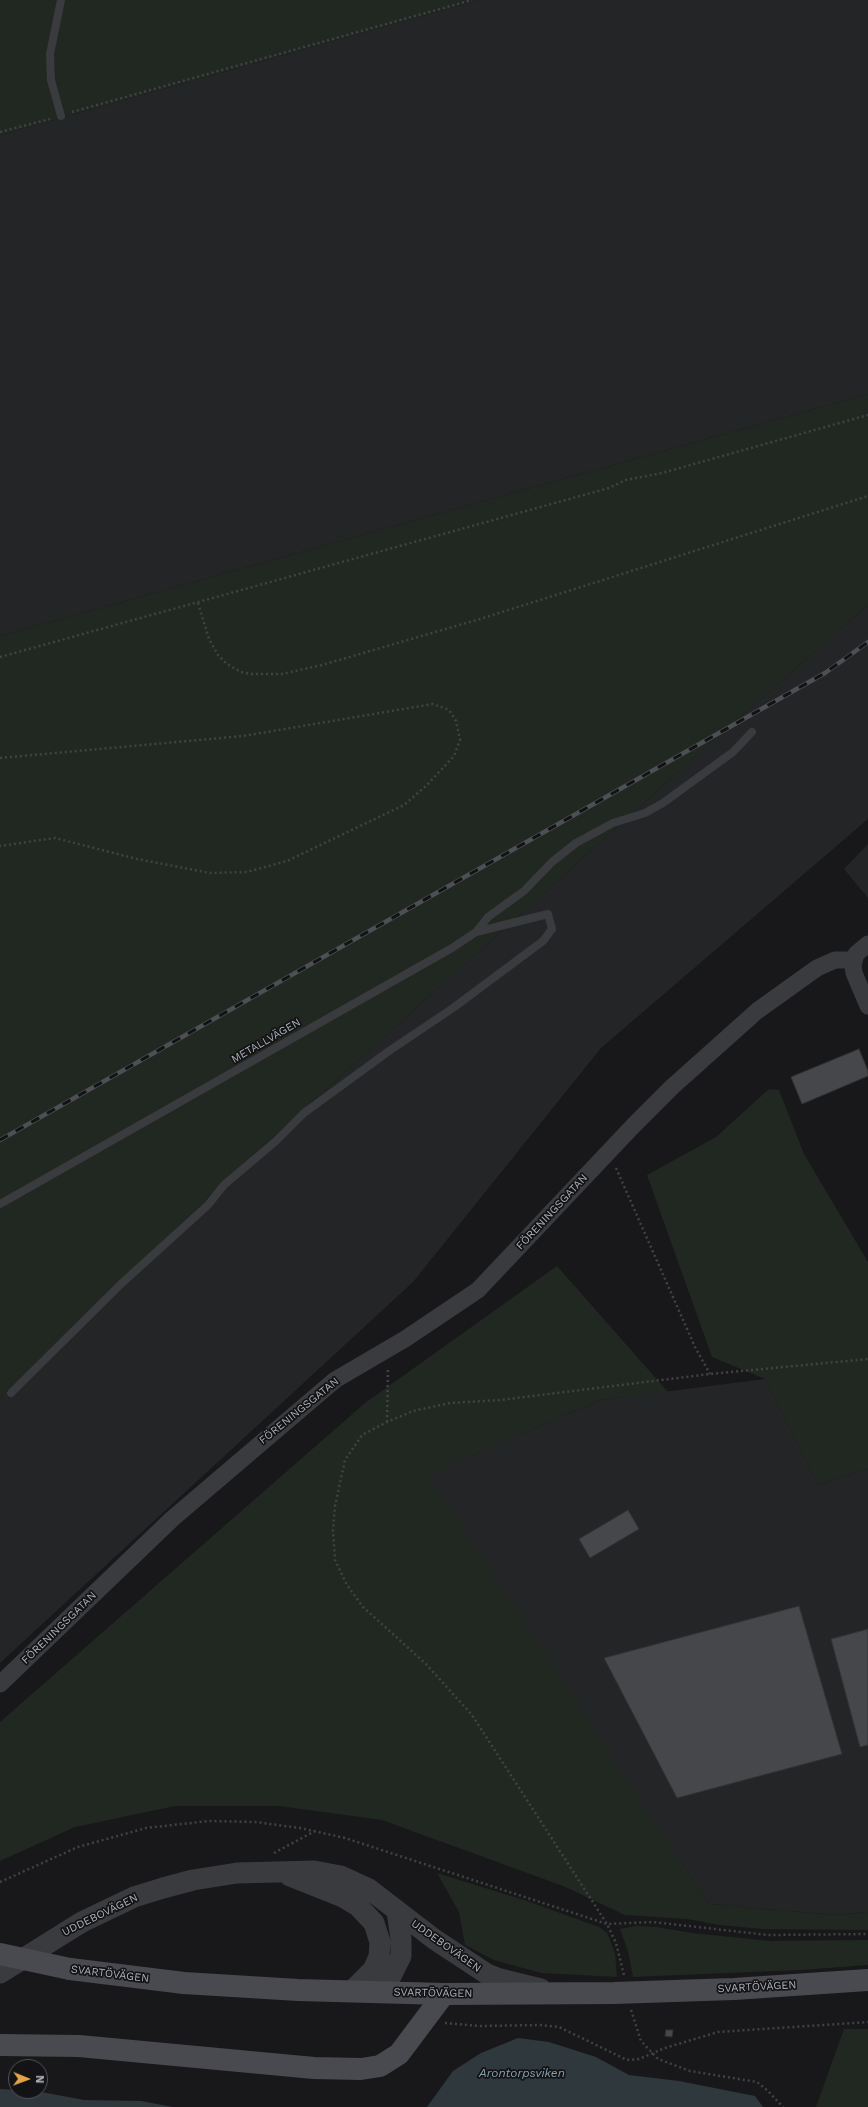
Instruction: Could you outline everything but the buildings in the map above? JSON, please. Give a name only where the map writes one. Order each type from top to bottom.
[{"type":"main road","name":"SVARTÖVÄGEN","points":[[0,1954],[70,1969],[184,1983],[444,1994],[567,1994],[734,1989],[868,1980]]},
{"type":"main road","points":[[0,2045],[79,2046],[314,2068],[361,2069],[380,2066],[399,2054],[444,1994]]},
{"type":"street","points":[[868,944],[856,954],[854,960],[854,973],[868,1006]]},
{"type":"street","name":"FÖRENINGSGATAN","points":[[0,1684],[172,1519],[335,1380],[478,1290],[672,1087],[757,1011],[817,968],[835,960],[854,960]]},
{"type":"street","name":"UDDEBOVÄGEN","points":[[275,1864],[343,1897],[358,1906],[374,1923],[380,1942],[379,1957],[373,1970],[352,1991]]},
{"type":"street","name":"UDDEBOVÄGEN","points":[[0,1973],[82,1922],[134,1897],[163,1888],[219,1875],[247,1872],[275,1864],[341,1876],[369,1889],[459,1957],[487,1974],[520,1984],[567,1994]]},
{"type":"street","name":"UDDEBOVÄGEN","points":[[378,1992],[391,1976],[401,1956],[401,1939],[397,1911]]},
{"type":"lane","points":[[61,0],[59,15],[51,45],[50,65],[53,90],[61,116]]},
{"type":"lane","points":[[476,932],[488,917],[524,891],[552,862],[576,843],[613,823],[645,812],[663,803],[733,752],[752,732]]},
{"type":"lane","name":"METALLVÄGEN","points":[[0,1204],[452,948],[476,932],[548,914],[552,929],[543,941],[453,1008],[304,1113],[276,1141],[224,1185],[208,1205],[121,1284],[11,1393]]},
{"type":"path","points":[[0,132],[472,0]]},
{"type":"path","points":[[0,657],[609,488],[626,480],[662,473],[868,415]]},
{"type":"path","points":[[198,603],[209,639],[218,655],[227,664],[241,672],[251,674],[282,674],[328,663],[480,619],[868,496]]},
{"type":"path","points":[[0,758],[243,736],[433,704],[449,710],[456,721],[460,740],[454,756],[427,785],[404,805],[287,861],[247,872],[210,873],[136,859],[55,838],[0,846]]},
{"type":"path","points":[[608,1153],[627,1191],[635,1213],[695,1347],[710,1374]]},
{"type":"path","points":[[386,1422],[388,1348]]},
{"type":"path","points":[[625,1980],[616,1943],[607,1924],[472,1715],[426,1664],[363,1607],[347,1585],[335,1560],[333,1530],[335,1506],[345,1460],[362,1435],[386,1422],[413,1411],[450,1403],[500,1400],[710,1374],[868,1359]]},
{"type":"path","points":[[0,1882],[78,1847],[146,1828],[210,1821],[277,1824],[316,1831],[360,1843],[607,1924],[653,1922],[768,1935],[817,1936],[868,1934]]},
{"type":"path","points":[[275,1864],[316,1831]]},
{"type":"path","points":[[631,2009],[641,2041],[651,2054],[668,2064],[690,2070],[757,2082],[783,2107]]},
{"type":"path","points":[[422,2023],[480,2026],[549,2026],[569,2031],[627,2060],[639,2059],[665,2048],[714,2033],[868,2022]]},
{"type":"shaded area","points":[[0,0],[479,0],[0,135]]},
{"type":"shaded area","points":[[479,0],[868,0],[868,394],[0,636],[0,135]]},
{"type":"shaded area","points":[[868,394],[868,605],[705,748],[245,1162],[0,1398],[0,636]]},
{"type":"shaded area","points":[[868,605],[868,819],[601,1048],[413,1282],[0,1663],[0,1398],[245,1162],[705,748]]},
{"type":"shaded area","points":[[868,844],[868,898],[844,869]]},
{"type":"shaded area","points":[[769,1089],[779,1090],[804,1154],[868,1262],[868,1469],[818,1485],[765,1379],[712,1357],[647,1175],[716,1137]]},
{"type":"shaded area","points":[[557,1266],[668,1392],[600,1400],[428,1475],[709,1904],[836,1915],[868,1912],[868,1930],[762,1929],[720,1925],[687,1919],[625,1915],[563,1886],[382,1820],[279,1806],[175,1806],[75,1827],[0,1861],[0,1722],[365,1403]]},
{"type":"shaded area","points":[[765,1379],[818,1485],[868,1469],[868,1912],[836,1915],[709,1904],[427,1475],[600,1400]]},
{"type":"shaded area","points":[[437,1873],[527,1901],[599,1927],[607,1933],[615,1953],[617,1977],[541,1973],[494,1960],[465,1945],[459,1912]]},
{"type":"shaded area","points":[[635,1926],[656,1927],[692,1933],[770,1941],[868,1940],[868,1965],[800,1970],[633,1977],[628,1951],[620,1929]]},
{"type":"shaded area","points":[[844,2029],[868,2029],[868,2107],[816,2107]]},
{"type":"water","name":"Arontorpsviken","points":[[518,2038],[549,2042],[596,2057],[629,2075],[679,2081],[755,2096],[763,2107],[427,2107],[453,2071],[481,2053]]},
{"type":"water","points":[[0,2089],[8,2089],[8,2099],[48,2099],[48,2093],[84,2100],[141,2101],[173,2107],[0,2107]]},
{"type":"railway","points":[[0,1140],[825,673],[868,642]]}]
